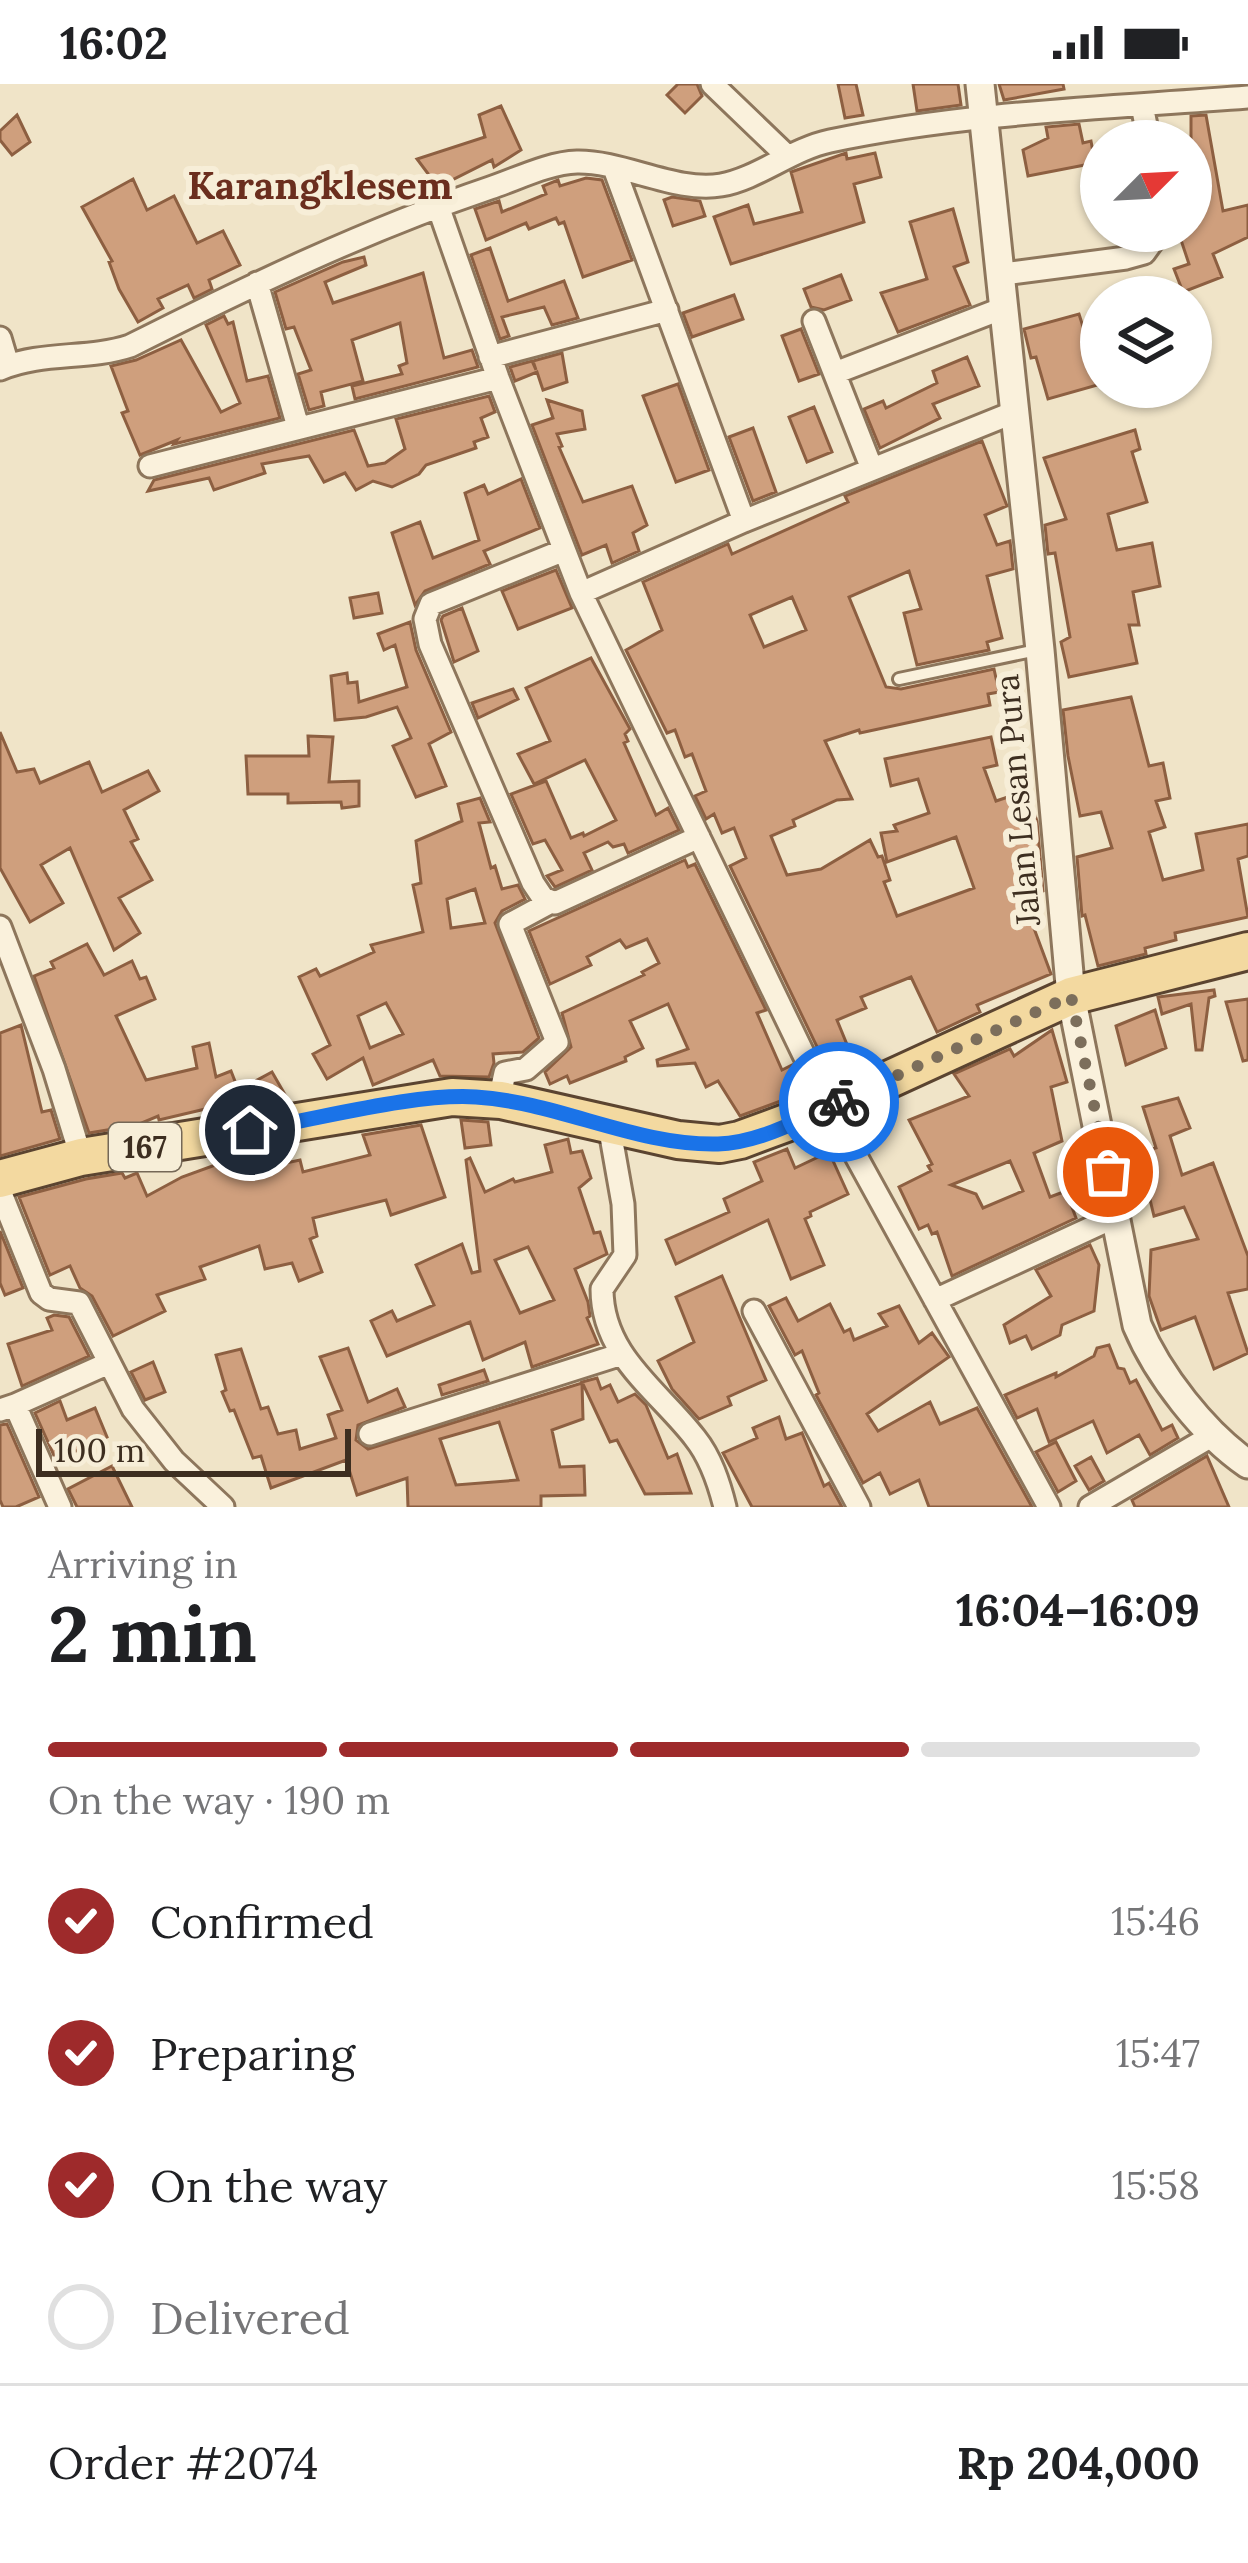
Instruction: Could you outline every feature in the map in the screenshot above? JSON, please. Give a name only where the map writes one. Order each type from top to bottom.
[{"type":"main road","name":"167","points":[[0,1179],[81,1157],[452,1097],[499,1100],[678,1140],[720,1144],[750,1138],[829,1107],[1071,996],[1248,950]]},
{"type":"street","name":"Jalan Lesan Pura","points":[[980,84],[1003,274],[1071,996],[1132,1303],[1145,1343],[1161,1372],[1248,1464]]},
{"type":"street","points":[[719,92],[786,155]]},
{"type":"street","points":[[0,338],[4,367],[36,357],[109,353],[256,283],[438,206],[577,162],[724,185],[786,155],[834,140],[983,117],[1248,97]]},
{"type":"street","points":[[1142,106],[1145,120]]},
{"type":"street","points":[[614,168],[743,521]]},
{"type":"street","points":[[438,206],[581,593],[829,1107],[1049,1507]]},
{"type":"street","points":[[1003,274],[1145,252]]},
{"type":"street","points":[[256,283],[298,427]]},
{"type":"street","points":[[835,373],[1006,307]]},
{"type":"street","points":[[150,466],[298,427],[667,310]]},
{"type":"street","points":[[814,321],[872,470]]},
{"type":"street","points":[[581,593],[1016,410]]},
{"type":"street","points":[[549,903],[533,883],[430,644],[425,619],[431,604],[562,551]]},
{"type":"street","points":[[499,1100],[506,1073],[526,1069],[557,1042],[510,924],[700,837]]},
{"type":"street","points":[[0,927],[55,1069],[81,1157]]},
{"type":"street","points":[[609,1125],[623,1204],[625,1255],[607,1278],[602,1302],[622,1354],[705,1452],[725,1507]]},
{"type":"street","points":[[0,1191],[41,1293],[49,1299],[80,1303],[133,1409],[158,1443],[223,1507]]},
{"type":"street","points":[[935,1300],[1117,1216]]},
{"type":"street","points":[[754,1311],[860,1507]]},
{"type":"street","points":[[370,1434],[622,1354]]},
{"type":"street","points":[[60,1507],[7,1408],[109,1363]]},
{"type":"street","points":[[1090,1507],[1215,1434]]},
{"type":"lane","points":[[899,679],[1040,650]]},
{"type":"building","points":[[678,84],[697,84],[702,96],[685,113],[667,95]]},
{"type":"building","points":[[838,84],[856,84],[863,115],[845,118]]},
{"type":"building","points":[[913,84],[958,84],[961,105],[917,111]]},
{"type":"building","points":[[999,84],[1063,84],[1064,89],[1004,100]]},
{"type":"building","points":[[501,106],[521,150],[494,167],[492,160],[438,187],[417,159],[485,137],[479,115]]},
{"type":"building","points":[[17,115],[30,142],[12,155],[0,140],[0,131]]},
{"type":"building","points":[[1079,124],[1080,166],[1028,176],[1023,150],[1048,138],[1046,127]]},
{"type":"building","points":[[1212,149],[1223,211],[1248,205],[1248,237],[1213,254],[1222,277],[1212,281],[1212,276],[1177,276],[1174,269],[1189,264],[1185,252],[1212,252]]},
{"type":"building","points":[[846,153],[847,159],[875,153],[881,177],[854,184],[864,222],[731,264],[714,217],[748,205],[754,224],[802,212],[791,172]]},
{"type":"building","points":[[586,178],[602,180],[632,260],[583,277],[564,222],[559,224],[556,218],[529,229],[526,223],[486,240],[475,209],[499,201],[502,212],[546,194],[543,186]]},
{"type":"building","points":[[133,179],[147,210],[174,196],[197,243],[223,231],[240,265],[209,280],[212,289],[194,298],[188,285],[158,299],[163,308],[138,322],[82,207]]},
{"type":"building","points":[[664,200],[700,201],[705,216],[673,226]]},
{"type":"building","points":[[953,209],[968,262],[954,267],[970,305],[898,332],[881,293],[927,279],[910,222]]},
{"type":"building","points":[[490,248],[508,301],[564,281],[578,318],[552,325],[544,307],[502,317],[509,336],[500,339],[471,255]]},
{"type":"building","points":[[364,257],[366,265],[325,282],[333,303],[423,273],[444,358],[472,350],[478,367],[355,399],[352,386],[402,374],[399,366],[407,363],[400,323],[352,340],[363,381],[321,392],[324,406],[309,410],[298,374],[311,370],[294,327],[286,329],[275,292]]},
{"type":"building","points":[[841,275],[851,300],[824,310],[811,307],[804,289]]},
{"type":"building","points":[[734,295],[743,319],[692,337],[683,313]]},
{"type":"building","points":[[1079,314],[1080,390],[1048,399],[1024,329]]},
{"type":"building","points":[[224,316],[228,324],[233,322],[247,381],[268,376],[280,418],[174,444],[177,440],[140,455],[122,413],[128,411],[111,366],[181,340],[221,412],[240,403],[206,325]]},
{"type":"building","points":[[801,329],[819,374],[799,381],[782,336]]},
{"type":"building","points":[[562,353],[567,382],[543,390],[537,372],[515,381],[510,367],[532,361],[536,370],[533,361]]},
{"type":"building","points":[[967,357],[979,386],[933,404],[940,418],[880,448],[864,409],[883,401],[886,408],[937,383],[933,371]]},
{"type":"building","points":[[678,384],[709,470],[676,482],[643,396]]},
{"type":"building","points":[[489,396],[495,412],[481,418],[488,437],[474,442],[476,448],[426,465],[419,474],[392,487],[373,481],[356,490],[345,473],[324,482],[309,456],[262,464],[265,473],[214,490],[209,478],[148,491],[154,480],[354,430],[368,466],[385,463],[405,449],[396,419]]},
{"type":"building","points":[[547,400],[582,411],[585,429],[557,434],[583,502],[632,486],[647,525],[633,533],[639,551],[612,563],[606,545],[582,555],[532,425],[553,418]]},
{"type":"building","points":[[814,407],[832,452],[807,462],[789,417]]},
{"type":"building","points":[[753,428],[776,492],[753,501],[729,437]]},
{"type":"building","points":[[1135,430],[1140,449],[1132,452],[1147,502],[1108,514],[1117,550],[1152,543],[1160,586],[1133,592],[1139,625],[1129,625],[1137,663],[1069,677],[1061,642],[1070,637],[1055,553],[1048,554],[1045,525],[1066,519],[1044,458]]},
{"type":"building","points":[[982,441],[1007,506],[985,515],[997,545],[1010,541],[1013,569],[987,576],[1002,638],[987,642],[989,650],[917,665],[904,613],[921,609],[909,571],[849,597],[886,687],[901,689],[994,669],[999,692],[988,694],[990,705],[825,741],[852,799],[837,800],[793,820],[795,826],[771,836],[787,875],[821,869],[870,840],[878,857],[882,856],[890,880],[884,882],[897,916],[974,888],[956,837],[887,862],[881,833],[897,831],[894,825],[929,813],[918,779],[891,786],[885,759],[991,737],[997,765],[984,768],[996,801],[1026,791],[1037,821],[1043,891],[1032,895],[1041,920],[1032,923],[1051,974],[977,1005],[980,1012],[937,1032],[911,977],[861,997],[866,1008],[837,1020],[857,1069],[833,1080],[730,866],[746,858],[734,828],[722,833],[714,814],[706,819],[695,796],[706,791],[692,754],[685,757],[675,730],[667,733],[626,650],[662,630],[643,582],[728,544],[732,554],[848,502],[845,496]],"holes":[[[792,597],[806,630],[764,647],[750,615]]]},
{"type":"building","points":[[521,479],[540,528],[484,551],[490,564],[425,591],[415,605],[392,533],[420,522],[433,558],[479,540],[465,493],[484,485],[488,494]]},
{"type":"building","points":[[556,570],[572,608],[518,629],[502,591]]},
{"type":"building","points":[[378,593],[382,613],[354,618],[350,598]]},
{"type":"building","points":[[462,608],[478,651],[454,662],[441,620]]},
{"type":"building","points":[[410,622],[416,650],[451,732],[429,744],[446,786],[416,797],[393,746],[411,738],[397,707],[335,720],[331,676],[347,673],[348,683],[357,682],[359,702],[407,687],[395,645],[384,650],[378,634]]},
{"type":"building","points":[[591,658],[630,729],[624,743],[656,815],[668,808],[679,830],[628,853],[624,844],[613,847],[608,842],[584,853],[592,870],[555,887],[547,876],[562,870],[545,840],[533,844],[511,794],[546,781],[571,838],[616,820],[585,760],[534,784],[518,754],[550,741],[526,688]]},
{"type":"building","points":[[513,689],[518,699],[478,718],[472,703]]},
{"type":"building","points":[[1131,697],[1149,766],[1163,763],[1170,798],[1156,801],[1165,827],[1149,832],[1163,880],[1203,870],[1196,834],[1248,824],[1248,856],[1238,859],[1248,917],[1175,933],[1176,940],[1145,948],[1146,954],[1098,966],[1082,916],[1077,857],[1112,848],[1101,812],[1080,816],[1063,710]]},
{"type":"building","points":[[0,732],[17,772],[34,769],[40,783],[89,762],[102,792],[148,771],[159,791],[124,810],[138,839],[131,842],[152,880],[119,898],[140,933],[114,950],[70,848],[41,865],[63,903],[30,922],[0,868]]},
{"type":"building","points":[[308,736],[333,737],[329,782],[359,781],[359,806],[288,803],[288,794],[248,794],[246,756],[309,756]]},
{"type":"building","points":[[480,798],[490,822],[479,823],[491,868],[495,866],[502,889],[518,885],[525,899],[502,911],[495,923],[539,1038],[523,1052],[493,1054],[489,1077],[440,1076],[433,1060],[373,1085],[363,1058],[327,1079],[313,1054],[330,1045],[299,977],[316,969],[320,976],[374,952],[371,945],[423,932],[413,885],[421,883],[416,841],[462,821],[458,804]],"holes":[[[475,889],[485,923],[451,928],[447,899]],[[386,1003],[403,1034],[370,1048],[358,1016]]]},
{"type":"building","points":[[685,860],[688,867],[695,864],[766,1010],[757,1013],[782,1070],[792,1065],[805,1092],[740,1116],[718,1081],[706,1087],[695,1063],[658,1066],[657,1060],[688,1049],[668,1004],[630,1021],[643,1048],[625,1057],[626,1061],[570,1083],[567,1076],[550,1084],[545,1072],[571,1047],[562,1013],[644,975],[659,963],[647,939],[626,948],[620,940],[587,957],[591,965],[550,984],[529,931]]},
{"type":"building","points":[[87,944],[104,975],[132,961],[140,979],[146,977],[155,999],[116,1016],[146,1080],[197,1068],[193,1047],[209,1043],[216,1077],[231,1071],[243,1102],[219,1111],[214,1107],[159,1120],[158,1116],[137,1125],[89,1133],[34,976]]},
{"type":"building","points":[[1214,990],[1202,1050],[1196,1050],[1191,1004],[1162,1014],[1158,997]]},
{"type":"building","points":[[1248,999],[1248,1060],[1243,1061],[1226,1002]]},
{"type":"building","points":[[1155,1010],[1166,1048],[1126,1065],[1116,1026]]},
{"type":"building","points":[[21,1025],[42,1112],[51,1110],[60,1139],[0,1156],[0,1033]]},
{"type":"building","points":[[1052,1030],[1067,1082],[1051,1087],[1062,1141],[1034,1153],[1050,1197],[1066,1191],[1076,1218],[952,1276],[937,1232],[932,1234],[928,1225],[919,1229],[899,1187],[931,1171],[928,1166],[932,1164],[909,1120],[969,1096],[954,1074],[1010,1049],[1014,1056]],"holes":[[[1010,1161],[1023,1191],[983,1208],[976,1194],[951,1185]]]},
{"type":"building","points":[[272,1072],[287,1098],[260,1105],[248,1085]]},
{"type":"building","points":[[1178,1098],[1190,1128],[1170,1136],[1182,1175],[1213,1163],[1248,1256],[1248,1289],[1228,1293],[1248,1353],[1214,1369],[1195,1317],[1161,1330],[1149,1296],[1151,1250],[1198,1239],[1184,1207],[1154,1216],[1146,1183],[1139,1186],[1131,1154],[1156,1148],[1143,1107]]},
{"type":"building","points":[[461,1120],[488,1122],[491,1145],[465,1148]]},
{"type":"building","points":[[421,1125],[445,1197],[391,1215],[386,1200],[313,1218],[317,1236],[310,1239],[322,1272],[299,1281],[292,1263],[265,1269],[259,1246],[200,1267],[205,1279],[157,1295],[165,1311],[113,1336],[70,1266],[50,1275],[19,1197],[122,1173],[125,1178],[137,1173],[147,1196],[229,1160],[234,1174],[300,1160],[303,1172],[370,1155],[363,1135]]},
{"type":"building","points":[[568,1139],[571,1153],[582,1151],[591,1178],[579,1188],[594,1233],[600,1232],[607,1254],[575,1269],[598,1344],[532,1367],[525,1342],[483,1360],[470,1322],[387,1356],[371,1321],[392,1311],[397,1321],[434,1305],[416,1265],[462,1244],[472,1273],[480,1271],[466,1160],[470,1158],[485,1192],[513,1179],[552,1172],[545,1145]],"holes":[[[528,1247],[554,1300],[520,1313],[495,1260]]]},
{"type":"building","points":[[787,1149],[795,1168],[829,1152],[848,1194],[805,1219],[824,1265],[791,1279],[768,1220],[676,1264],[666,1240],[729,1212],[724,1199],[762,1181],[754,1162]]},
{"type":"building","points":[[0,1231],[23,1288],[5,1295],[0,1283]]},
{"type":"building","points":[[1090,1245],[1099,1265],[1094,1311],[1062,1325],[1060,1335],[1032,1349],[1026,1336],[1010,1343],[1004,1325],[1051,1296],[1036,1270]]},
{"type":"building","points":[[722,1276],[766,1380],[728,1397],[731,1405],[699,1419],[672,1389],[658,1361],[694,1342],[676,1297]]},
{"type":"building","points":[[786,1298],[798,1321],[830,1304],[844,1332],[850,1329],[854,1340],[887,1326],[879,1314],[899,1306],[919,1343],[932,1333],[949,1357],[867,1414],[878,1431],[930,1402],[940,1424],[977,1408],[1032,1507],[929,1507],[919,1480],[890,1494],[880,1473],[863,1483],[816,1395],[802,1351],[795,1355],[769,1306]]},
{"type":"building","points":[[69,1317],[89,1356],[22,1386],[8,1344],[52,1330],[47,1318]]},
{"type":"building","points":[[1109,1345],[1118,1368],[1124,1369],[1130,1383],[1136,1380],[1162,1430],[1172,1425],[1178,1438],[1150,1455],[1139,1435],[1107,1453],[1093,1421],[1049,1442],[1037,1409],[1017,1418],[1005,1395],[1056,1373],[1056,1377],[1094,1356],[1097,1348]]},
{"type":"building","points":[[348,1348],[368,1402],[397,1389],[405,1407],[358,1425],[356,1440],[368,1449],[582,1383],[583,1419],[552,1430],[560,1467],[584,1466],[585,1495],[541,1496],[541,1507],[408,1507],[407,1478],[357,1495],[346,1460],[271,1488],[261,1456],[253,1458],[222,1392],[226,1390],[216,1355],[241,1349],[261,1409],[268,1407],[278,1434],[296,1430],[300,1449],[336,1438],[328,1415],[342,1410],[320,1357]],"holes":[[[499,1422],[518,1480],[456,1485],[440,1439]]]},
{"type":"building","points":[[153,1362],[165,1392],[145,1400],[131,1372]]},
{"type":"building","points":[[484,1370],[488,1381],[442,1395],[439,1385]]},
{"type":"building","points":[[597,1378],[601,1389],[610,1385],[618,1402],[635,1394],[646,1405],[668,1458],[677,1454],[691,1493],[645,1494],[617,1440],[610,1442],[582,1382]]},
{"type":"building","points":[[60,1401],[67,1420],[95,1408],[107,1437],[56,1460],[35,1413]]},
{"type":"building","points":[[779,1417],[786,1439],[802,1433],[824,1486],[829,1483],[842,1507],[752,1507],[723,1453],[757,1438],[753,1428]]},
{"type":"building","points":[[7,1424],[39,1497],[16,1507],[3,1507],[0,1500],[0,1425]]},
{"type":"building","points":[[1056,1442],[1076,1481],[1058,1492],[1036,1452]]},
{"type":"building","points":[[1207,1456],[1229,1507],[1135,1507],[1132,1500]]},
{"type":"building","points":[[1091,1457],[1104,1481],[1089,1490],[1075,1466]]},
{"type":"building","points":[[112,1466],[132,1507],[77,1507],[68,1489]]},
{"type":"way so far","points":[[839,1102],[1071,996],[1108,1172]]},
{"type":"district","name":"Karangklesem","points":[[320,185]]},
{"type":"route","points":[[250,1130],[415,1102],[475,1097],[678,1140],[720,1144],[750,1138],[839,1102]]}]
